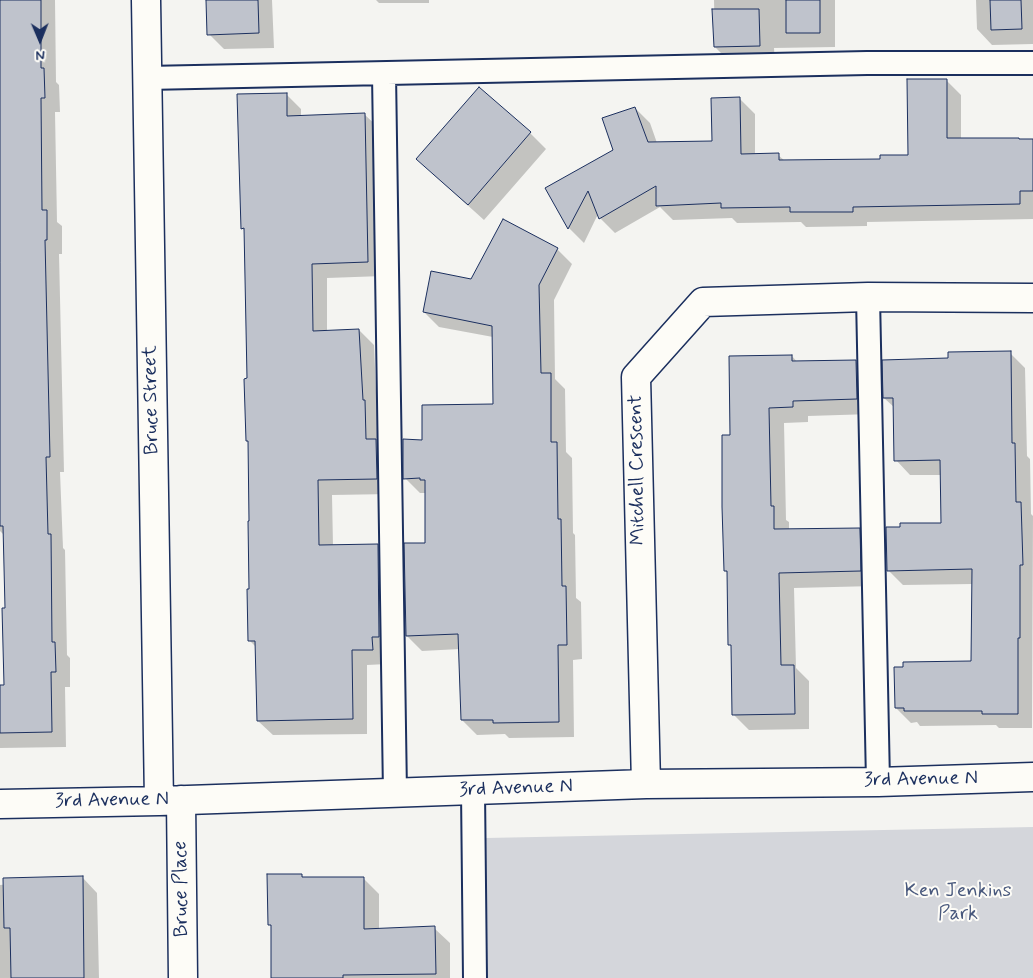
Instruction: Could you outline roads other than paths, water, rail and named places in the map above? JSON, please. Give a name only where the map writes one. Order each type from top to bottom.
[{"type":"street","name":"Bruce Street","points":[[146,0],[170,800]]},
{"type":"street","name":"Mitchell Crescent","points":[[646,784],[636,377],[703,302],[868,297],[1033,298]]},
{"type":"street","name":"3rd Avenue N","points":[[0,804],[395,794],[646,784],[878,782],[1033,777]]},
{"type":"street","name":"Bruce Place","points":[[170,800],[183,978]]},
{"type":"lane","points":[[147,78],[857,63],[1033,63]]},
{"type":"lane","points":[[384,74],[395,794]]},
{"type":"lane","points":[[868,297],[878,782]]},
{"type":"lane","points":[[472,791],[475,978]]},
{"type":"park label","name":"Ken Jenkins Park","points":[[958,904]]}]
